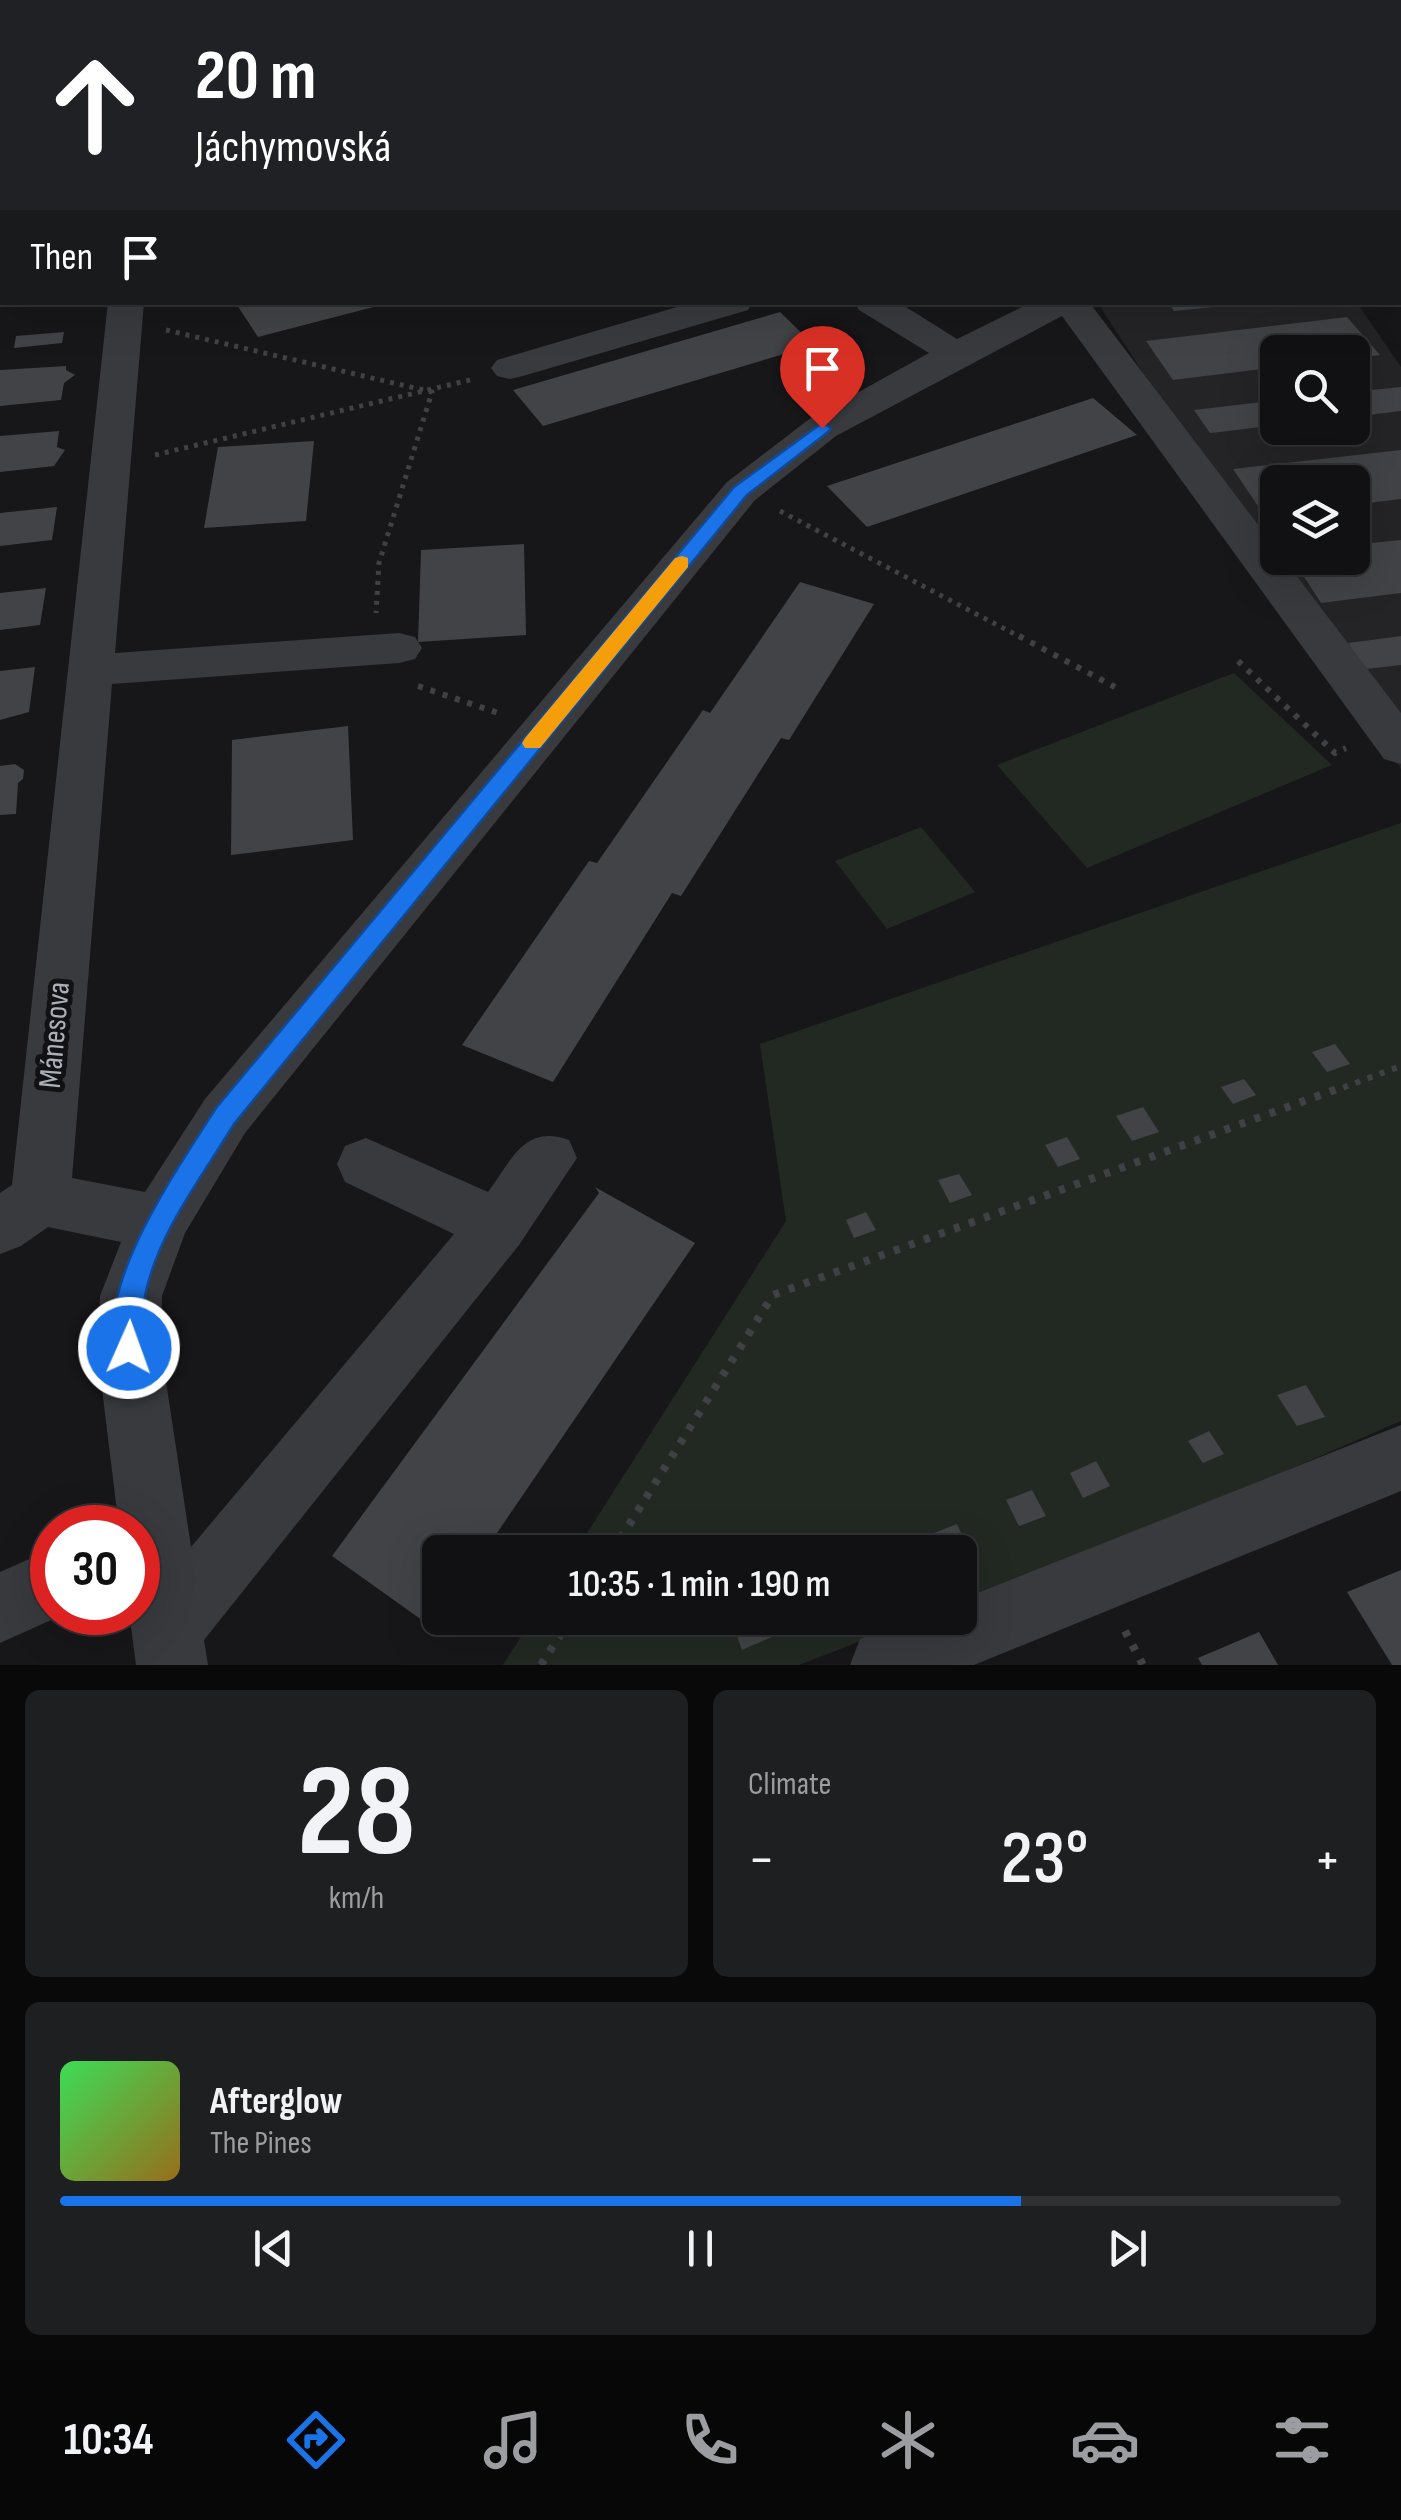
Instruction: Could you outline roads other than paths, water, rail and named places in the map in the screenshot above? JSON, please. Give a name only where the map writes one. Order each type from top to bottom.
[{"type":"street","points":[[510,368],[725,305]]},
{"type":"street","points":[[877,305],[956,354]]},
{"type":"street","points":[[142,1505],[129,1348],[131,1296],[159,1222],[225,1116],[741,491],[822,428],[1055,305]]},
{"type":"street","points":[[1072,305],[1395,738]]},
{"type":"street","name":"Mánesova","points":[[129,308],[20,1213],[159,1222]]},
{"type":"street","points":[[88,670],[389,648]]},
{"type":"street","points":[[171,1646],[548,1158]]},
{"type":"street","points":[[366,1164],[498,1226]]},
{"type":"street","points":[[886,1665],[1401,1458]]},
{"type":"street","points":[[0,1608],[30,1594]]},
{"type":"street","points":[[160,1602],[171,1646]]}]
